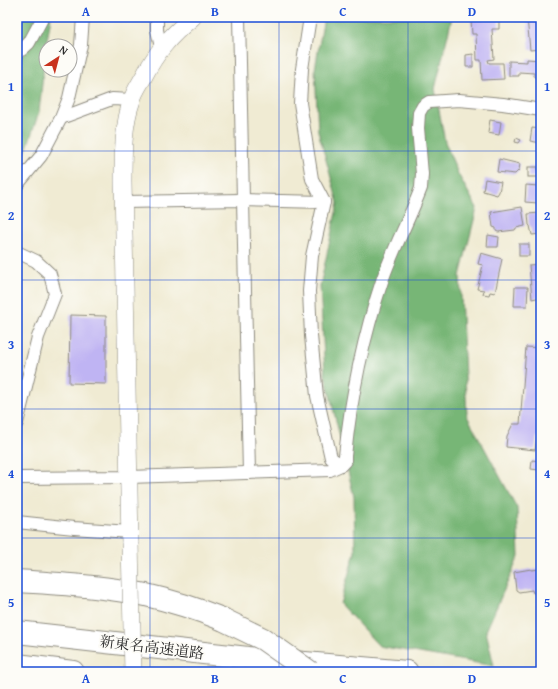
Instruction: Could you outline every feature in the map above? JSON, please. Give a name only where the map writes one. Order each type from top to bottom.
[{"type":"highway","points":[[17,581],[100,588],[145,595],[183,604],[222,619],[263,639],[310,672]]},
{"type":"highway","name":"新東名高速道路","points":[[17,632],[248,658],[407,672]]},
{"type":"highway","points":[[17,665],[73,672]]},
{"type":"street","points":[[17,54],[29,43],[43,17]]},
{"type":"street","points":[[17,185],[41,156],[68,98],[81,45],[83,17]]},
{"type":"street","points":[[157,17],[157,30],[161,47]]},
{"type":"street","points":[[133,672],[129,537],[123,148],[132,100],[151,61],[161,47],[177,30],[193,17]]},
{"type":"street","points":[[239,17],[249,473]]},
{"type":"street","points":[[310,17],[302,69],[300,103],[312,179],[324,202],[312,256],[309,291],[311,336],[317,396],[331,458],[341,465]]},
{"type":"street","points":[[60,118],[112,99],[132,100]]},
{"type":"street","points":[[17,478],[129,477],[330,470],[341,465],[346,461],[345,449],[351,403],[371,316],[384,277],[421,188],[422,174],[418,128],[419,113],[423,106],[429,102],[459,100],[503,104],[541,110]]},
{"type":"street","points":[[124,202],[242,200],[324,202]]},
{"type":"street","points":[[17,252],[36,261],[50,274],[55,294],[38,338],[17,423]]},
{"type":"street","points":[[17,522],[74,528],[129,537]]},
{"type":"green space","points":[[17,17],[51,17],[47,38],[38,38],[38,78],[43,78],[39,112],[17,177]]},
{"type":"green space","points":[[324,17],[452,17],[435,89],[445,142],[458,174],[477,208],[460,276],[467,416],[517,508],[519,556],[486,631],[494,666],[379,646],[340,604],[355,552],[354,497],[325,374],[320,286],[338,203],[318,131],[315,69]]},
{"type":"building","points":[[527,17],[538,17],[541,49],[530,50]]},
{"type":"building","points":[[499,19],[499,29],[492,29],[494,59],[488,60],[489,63],[503,63],[504,79],[482,80],[481,60],[477,60],[476,34],[472,34],[471,20]]},
{"type":"building","points":[[473,54],[473,67],[466,67],[466,55]]},
{"type":"building","points":[[527,59],[541,60],[541,77],[534,77],[534,73],[519,72],[519,76],[509,76],[509,61],[527,62]]},
{"type":"building","points":[[490,120],[501,122],[499,135],[488,133]]},
{"type":"building","points":[[532,128],[541,129],[541,143],[530,141]]},
{"type":"building","points":[[516,138],[521,140],[519,143],[515,142]]},
{"type":"building","points":[[499,159],[520,164],[519,170],[515,174],[497,172]]},
{"type":"building","points":[[528,167],[538,167],[538,177],[528,177]]},
{"type":"building","points":[[485,179],[501,182],[497,195],[483,191]]},
{"type":"building","points":[[526,185],[538,186],[538,203],[525,202]]},
{"type":"building","points":[[522,207],[525,226],[516,228],[515,230],[496,231],[496,228],[493,227],[491,212]]},
{"type":"building","points":[[540,213],[541,234],[532,235],[528,214]]},
{"type":"building","points":[[488,235],[499,237],[498,247],[487,247]]},
{"type":"building","points":[[519,244],[529,244],[529,256],[519,256]]},
{"type":"building","points":[[481,253],[502,259],[495,293],[490,292],[489,295],[483,294],[484,290],[477,289],[483,265],[478,264]]},
{"type":"building","points":[[541,264],[541,297],[532,299],[529,265]]},
{"type":"building","points":[[515,287],[528,287],[527,306],[514,306]]},
{"type":"building","points":[[70,315],[106,316],[106,384],[69,383]]},
{"type":"building","points":[[526,347],[541,348],[541,437],[537,437],[535,450],[506,447],[507,436],[513,424],[520,424]]},
{"type":"building","points":[[532,460],[540,461],[539,470],[531,469]]},
{"type":"building","points":[[541,569],[541,592],[533,593],[532,590],[519,592],[516,590],[514,572]]}]
